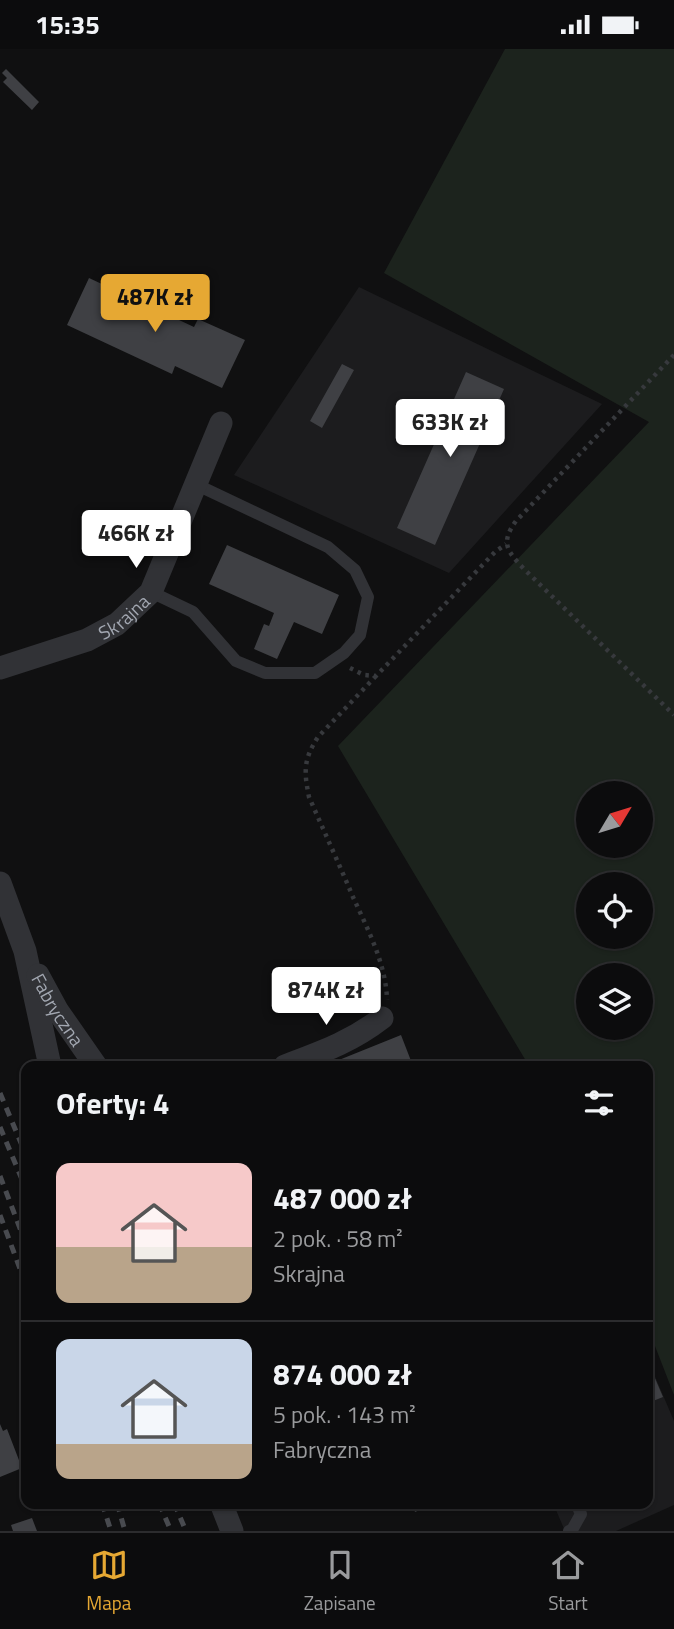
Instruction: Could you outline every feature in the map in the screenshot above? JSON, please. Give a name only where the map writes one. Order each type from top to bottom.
[{"type":"street","name":"Skrajna","points":[[0,668],[88,640],[117,624],[151,592],[220,422]]},
{"type":"street","name":"Fabryczna","points":[[0,883],[25,951],[49,1061]]},
{"type":"street","name":"Fabryczna","points":[[25,951],[57,1010],[93,1061]]},
{"type":"street","points":[[299,1061],[342,1045],[382,1018]]},
{"type":"street","points":[[223,1509],[232,1531]]},
{"type":"lane","points":[[151,592],[193,612],[236,661],[265,673],[315,673],[344,653],[360,635],[368,597],[355,570],[328,547],[195,484]]},
{"type":"lane","points":[[569,1531],[581,1514],[579,1509]]},
{"type":"path","points":[[674,355],[516,521],[508,532],[506,544],[512,556],[524,569],[674,715]]},
{"type":"path","points":[[382,1018],[387,1006],[387,990],[381,967],[373,941],[309,797],[305,763],[318,737],[495,552],[506,544]]},
{"type":"path","points":[[333,661],[364,675],[376,676]]},
{"type":"shaded area","points":[[505,49],[674,49],[674,1395],[653,1341],[653,1061],[526,1061],[338,746],[649,422],[384,273]]},
{"type":"shaded area","points":[[359,287],[602,404],[449,573],[234,475]]},
{"type":"shaded area","points":[[653,1372],[674,1421],[674,1505],[616,1531],[565,1531],[556,1509],[653,1509]]},
{"type":"building","points":[[6,69],[39,102],[32,110],[3,82],[7,78],[2,73]]},
{"type":"building","points":[[89,278],[194,327],[198,319],[245,340],[222,388],[175,366],[172,374],[67,325]]},
{"type":"building","points":[[342,364],[354,370],[322,428],[310,421]]},
{"type":"building","points":[[466,372],[504,389],[435,545],[397,528]]},
{"type":"building","points":[[227,545],[339,595],[322,634],[294,622],[277,659],[254,649],[264,624],[269,626],[274,613],[209,584]]},
{"type":"building","points":[[401,1035],[411,1061],[336,1061]]},
{"type":"building","points":[[653,1374],[663,1397],[653,1401]]},
{"type":"building","points":[[0,1424],[3,1431],[7,1429],[21,1468],[0,1477]]},
{"type":"building","points":[[32,1518],[37,1531],[13,1531],[11,1525]]},
{"type":"railway","points":[[0,1093],[21,1143]]},
{"type":"railway","points":[[0,1127],[21,1177]]},
{"type":"railway","points":[[0,1176],[21,1231]]},
{"type":"railway","points":[[0,1215],[21,1272]]},
{"type":"railway","points":[[104,1509],[111,1531]]},
{"type":"railway","points":[[119,1509],[125,1531]]},
{"type":"railway","points":[[162,1509],[171,1531]]},
{"type":"railway","points":[[177,1509],[186,1531]]}]
